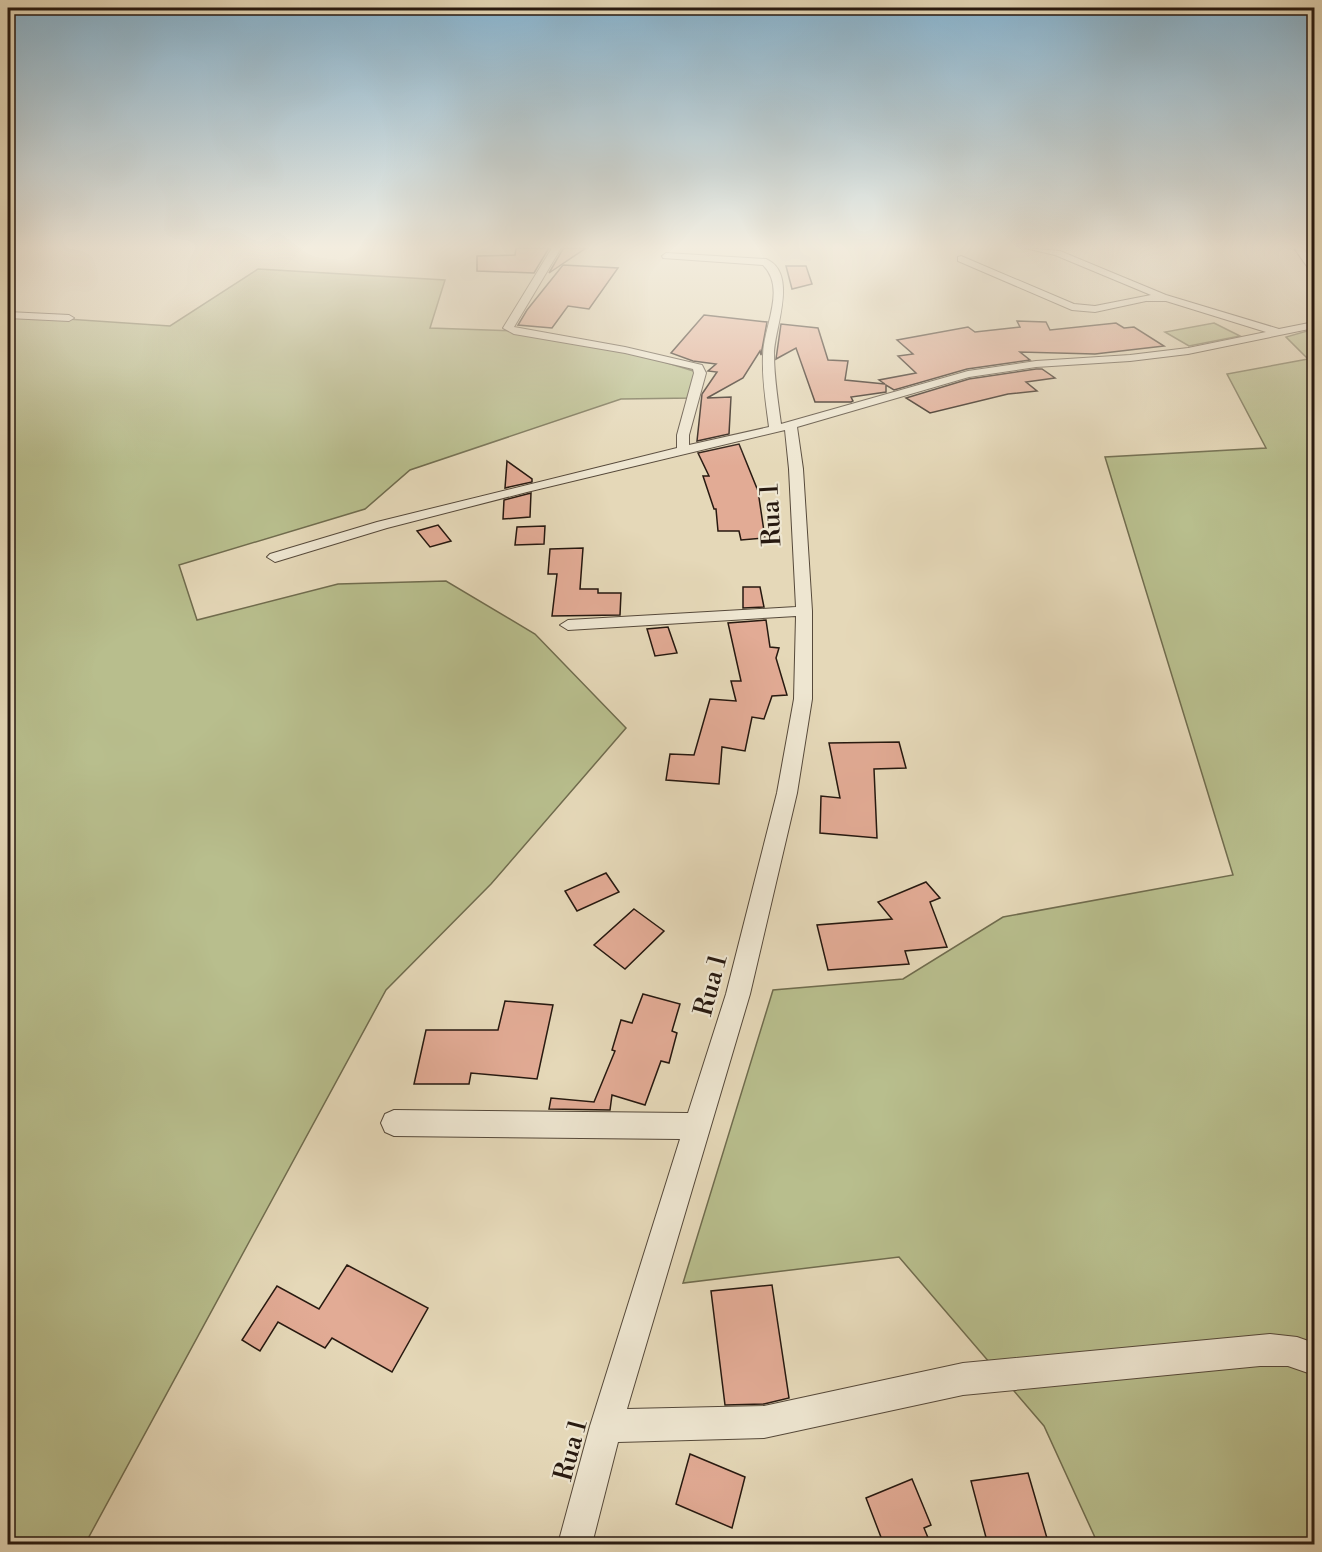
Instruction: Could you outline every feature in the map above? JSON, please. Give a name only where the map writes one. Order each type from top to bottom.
[{"type":"street","points":[[513,320],[508,328],[514,331],[625,350],[698,367],[700,373],[683,435],[683,452]]},
{"type":"street","name":"Rua 1","points":[[575,1545],[606,1426],[738,994],[787,793],[803,699],[804,611],[796,469],[769,369],[770,337],[776,320]]},
{"type":"street","points":[[1240,320],[1279,332]]},
{"type":"street","points":[[275,557],[382,525],[783,427],[968,374],[1003,367],[1130,358],[1188,351],[1314,325]]},
{"type":"street","points":[[568,626],[804,611]]},
{"type":"street","points":[[394,1123],[698,1126]]},
{"type":"street","points":[[606,1426],[764,1422],[963,1379],[1276,1349],[1295,1351],[1314,1360]]},
{"type":"green space","points":[[8,320],[88,320],[170,326],[179,320],[432,320],[430,328],[514,331],[625,350],[700,373],[693,398],[621,399],[410,470],[365,509],[179,565],[197,620],[338,584],[446,581],[535,634],[626,728],[491,884],[386,990],[85,1544],[8,1544]]},
{"type":"green space","points":[[1214,323],[1240,336],[1189,346],[1165,332]]},
{"type":"green space","points":[[1314,329],[1314,1544],[1098,1544],[1044,1426],[899,1257],[683,1283],[773,990],[903,979],[1003,917],[1233,875],[1105,457],[1266,448],[1227,374],[1308,359],[1286,337]]},
{"type":"building","points":[[521,320],[558,320],[552,328],[518,325]]},
{"type":"building","points":[[699,320],[767,322],[761,355],[760,351],[743,378],[707,398],[731,397],[729,434],[697,441],[702,394],[717,372],[708,371],[716,364],[693,361],[671,353]]},
{"type":"building","points":[[1017,321],[1046,322],[1050,330],[1116,323],[1124,328],[1134,327],[1164,346],[1095,354],[1020,352],[1030,360],[967,369],[894,390],[886,385],[886,392],[851,397],[853,401],[851,402],[815,402],[796,348],[776,359],[781,324],[818,328],[828,360],[848,361],[845,380],[885,384],[879,380],[916,373],[898,356],[913,354],[897,340],[968,327],[975,332],[1020,327]]},
{"type":"building","points":[[1042,369],[1055,378],[1026,382],[1037,391],[1008,394],[930,413],[906,398],[969,379]]},
{"type":"building","points":[[739,444],[758,491],[765,538],[741,540],[739,531],[718,531],[716,509],[714,509],[703,476],[709,476],[698,453]]},
{"type":"building","points":[[507,461],[532,479],[532,482],[505,488]]},
{"type":"building","points":[[531,493],[530,517],[503,519],[504,500]]},
{"type":"building","points":[[438,525],[451,541],[430,547],[417,531]]},
{"type":"building","points":[[545,526],[544,544],[515,545],[517,527]]},
{"type":"building","points":[[583,548],[580,589],[598,589],[598,593],[621,593],[620,615],[552,616],[557,574],[548,574],[550,549]]},
{"type":"building","points":[[743,587],[760,587],[764,607],[743,608]]},
{"type":"building","points":[[766,620],[770,647],[779,648],[776,658],[787,695],[772,696],[764,719],[752,717],[745,751],[722,747],[719,784],[666,780],[670,754],[694,755],[710,699],[736,701],[731,681],[741,681],[728,623]]},
{"type":"building","points":[[668,627],[677,653],[655,656],[647,629]]},
{"type":"building","points":[[899,742],[906,768],[874,769],[877,838],[820,833],[821,796],[840,798],[829,743]]},
{"type":"building","points":[[606,873],[619,892],[577,911],[565,891]]},
{"type":"building","points":[[926,882],[940,898],[930,902],[947,947],[905,951],[909,964],[828,970],[817,925],[892,919],[878,902]]},
{"type":"building","points":[[634,909],[664,931],[625,969],[594,945]]},
{"type":"building","points":[[643,994],[680,1004],[672,1031],[677,1033],[669,1063],[661,1061],[645,1105],[612,1095],[610,1110],[549,1109],[551,1098],[594,1102],[615,1051],[612,1050],[621,1020],[632,1023]]},
{"type":"building","points":[[505,1001],[553,1005],[537,1079],[471,1073],[469,1084],[414,1084],[426,1030],[498,1030]]},
{"type":"building","points":[[347,1265],[428,1308],[392,1372],[332,1338],[325,1348],[278,1322],[260,1351],[242,1340],[277,1286],[319,1309]]},
{"type":"building","points":[[772,1285],[789,1398],[764,1404],[725,1405],[711,1291]]},
{"type":"building","points":[[690,1454],[745,1477],[732,1528],[676,1504]]},
{"type":"building","points":[[1028,1473],[1049,1545],[988,1545],[971,1481]]},
{"type":"building","points":[[912,1479],[931,1525],[924,1528],[931,1545],[884,1545],[866,1498]]}]
